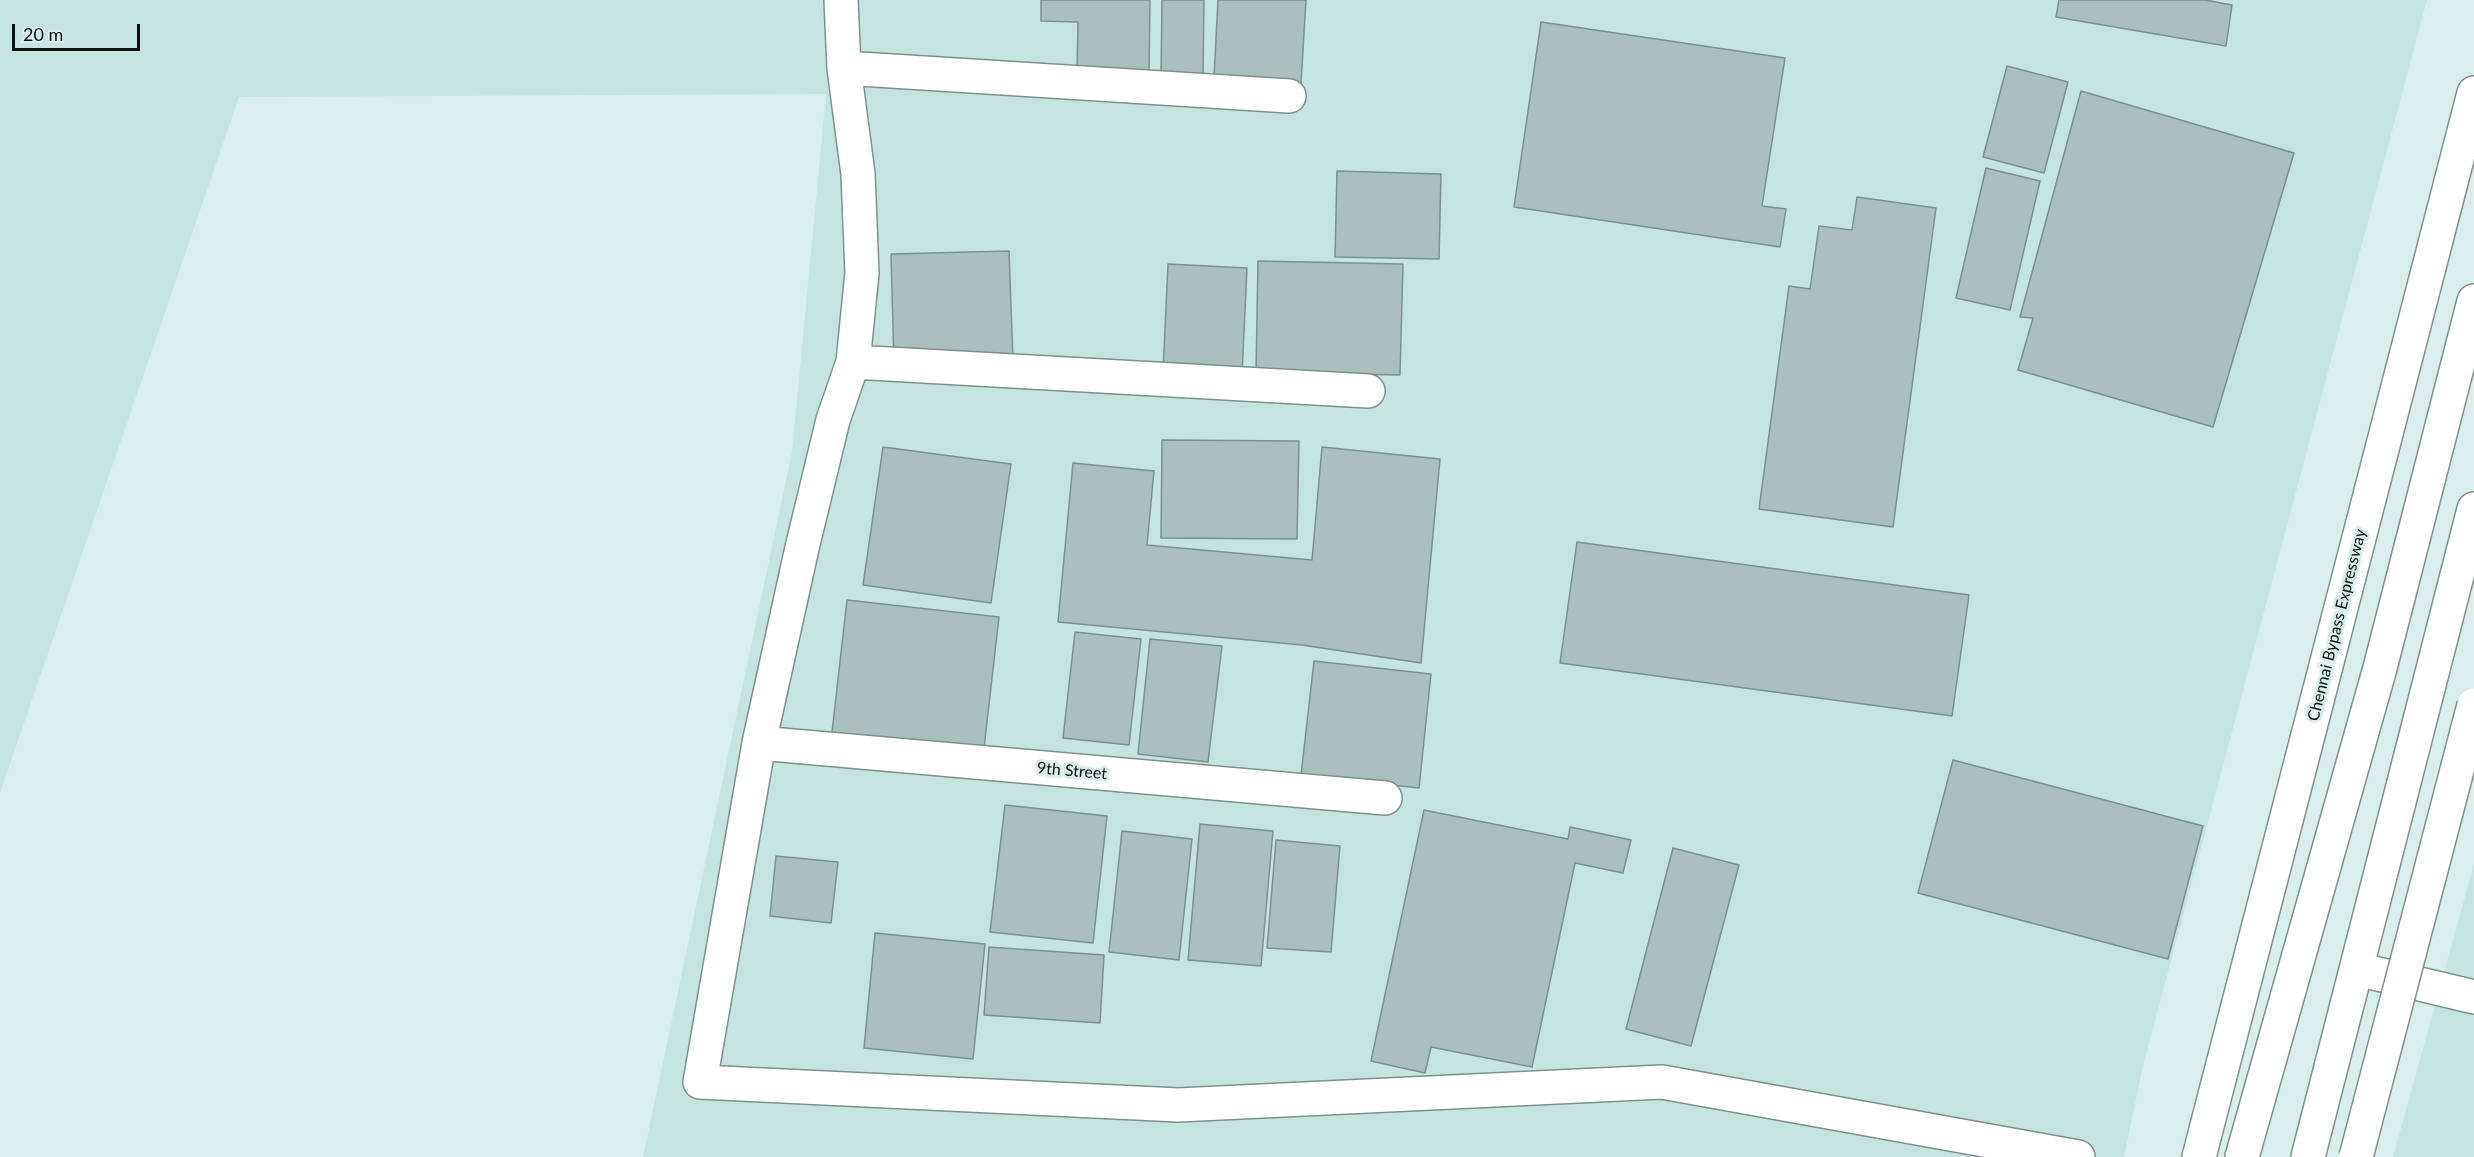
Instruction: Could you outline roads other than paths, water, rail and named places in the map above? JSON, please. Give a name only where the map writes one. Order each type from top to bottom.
[{"type":"main road","points":[[841,0],[844,68],[858,174],[862,273],[854,362],[833,420],[759,743],[700,1082],[1178,1105],[1662,1082],[2078,1157]]},
{"type":"main road","points":[[844,68],[1289,96]]},
{"type":"main road","name":"Chennai Bypass Expressway","points":[[2199,1157],[2474,93]]},
{"type":"main road","points":[[2242,1157],[2380,668],[2474,301]]},
{"type":"main road","points":[[854,362],[1368,391]]},
{"type":"main road","points":[[2308,1157],[2474,509]]},
{"type":"main road","points":[[2356,1157],[2474,705]]},
{"type":"main road","name":"9th Street","points":[[759,743],[1385,798]]},
{"type":"main road","points":[[2357,969],[2474,997]]}]
